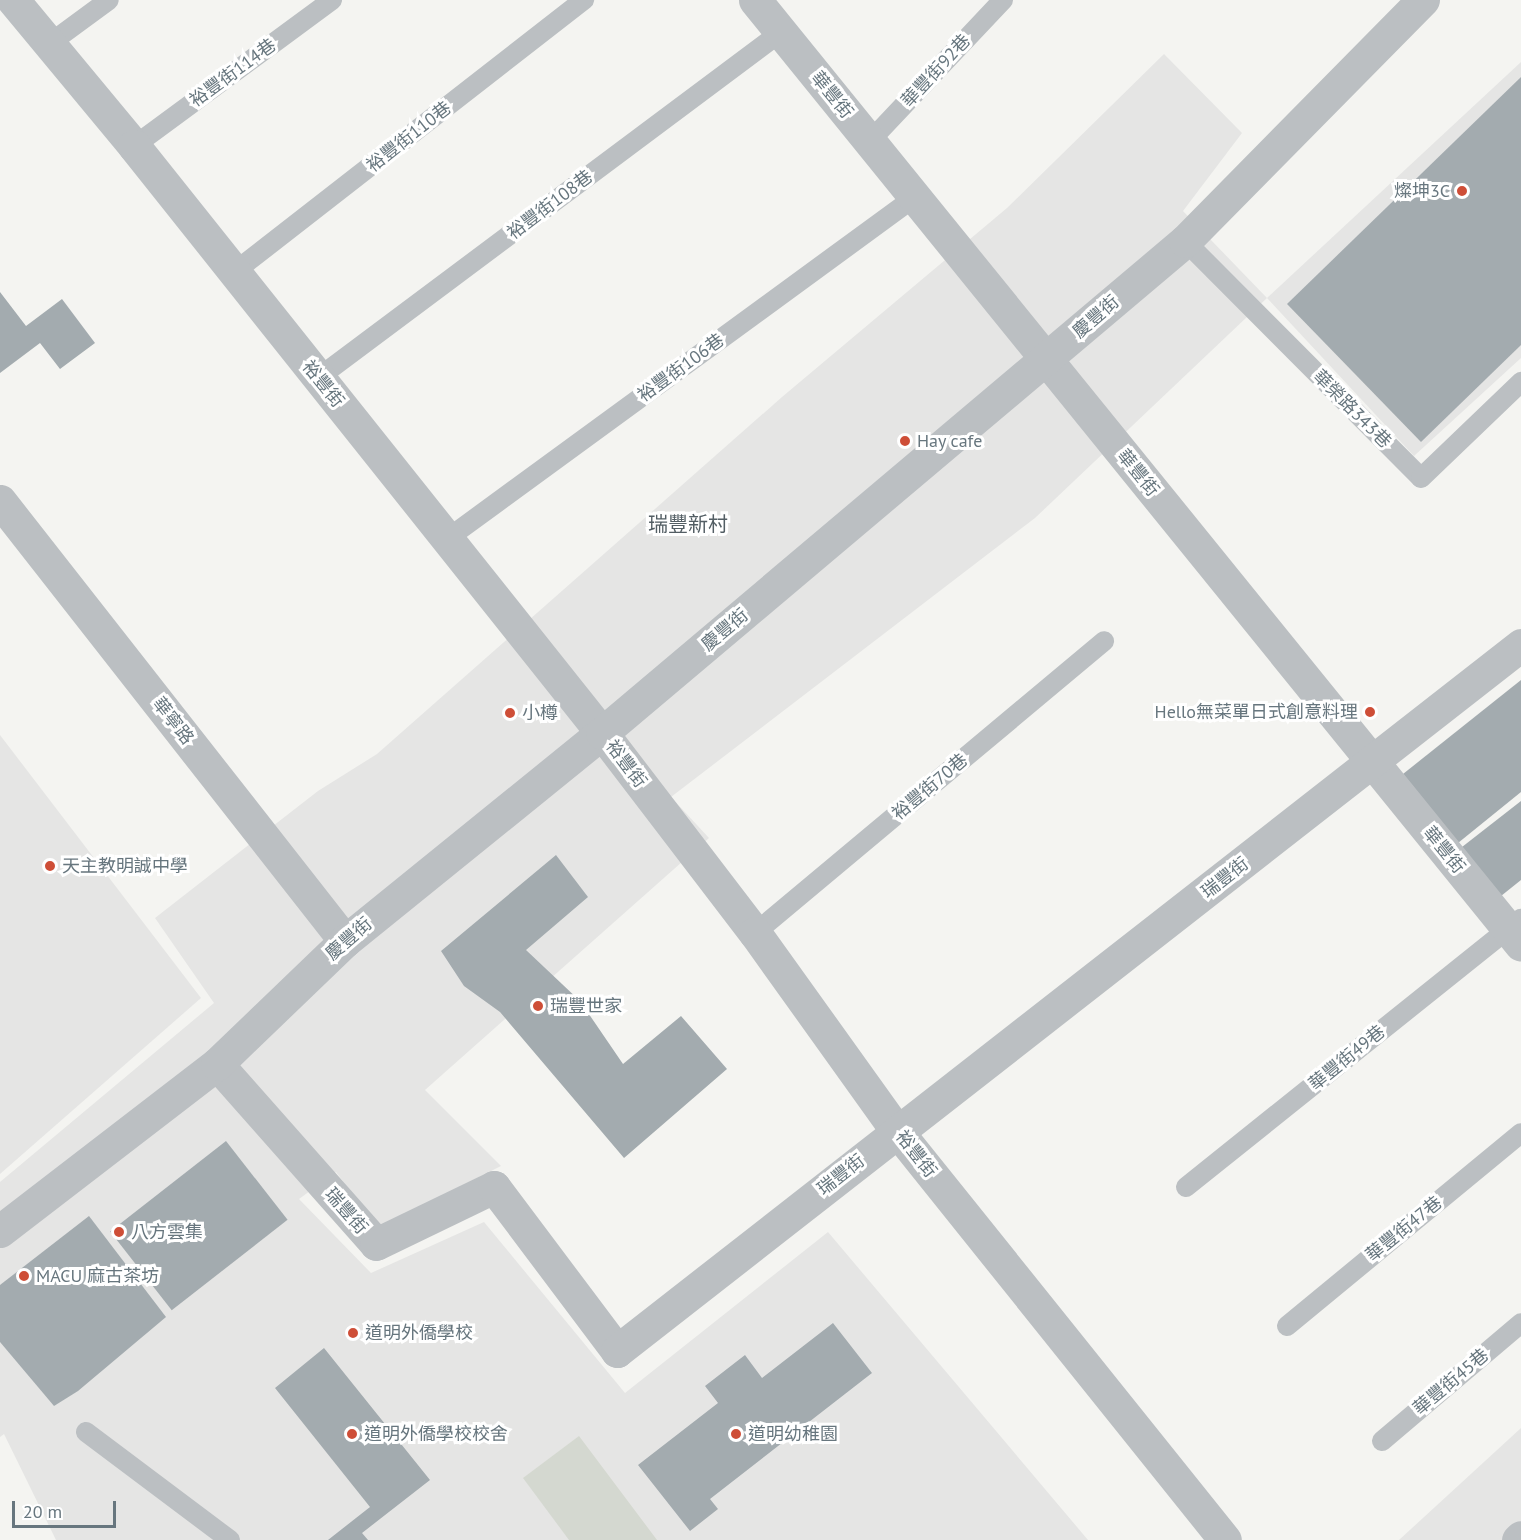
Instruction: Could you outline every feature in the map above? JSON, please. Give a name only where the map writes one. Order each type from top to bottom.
[{"type":"street","name":"裕豐街","points":[[13,0],[134,146],[602,733],[755,933],[897,1131],[1225,1540]]},
{"type":"street","name":"華豐街","points":[[755,0],[1374,764],[1517,931]]},
{"type":"street","name":"慶豐街","points":[[0,1231],[217,1064],[345,941],[602,733],[1185,241],[1423,0]]},
{"type":"street","name":"華寧路","points":[[0,501],[345,941]]},
{"type":"street","name":"瑞豐街","points":[[217,1064],[376,1244],[494,1187],[617,1351],[897,1131],[1374,764],[1521,645]]},
{"type":"lane","points":[[49,44],[109,0]]},
{"type":"lane","name":"裕豐街114巷","points":[[134,146],[332,0]]},
{"type":"lane","name":"裕豐街110巷","points":[[233,273],[584,0]]},
{"type":"lane","name":"華豐街92巷","points":[[870,141],[1002,0]]},
{"type":"lane","name":"裕豐街108巷","points":[[318,378],[781,32]]},
{"type":"lane","name":"裕豐街106巷","points":[[447,539],[915,197]]},
{"type":"lane","name":"華榮路343巷","points":[[1185,241],[1421,478],[1521,382]]},
{"type":"lane","name":"裕豐街70巷","points":[[755,933],[1104,641]]},
{"type":"lane","name":"華豐街49巷","points":[[1186,1187],[1517,931]]},
{"type":"lane","name":"華豐街47巷","points":[[1287,1326],[1521,1133]]},
{"type":"lane","name":"華豐街45巷","points":[[1382,1441],[1521,1323]]},
{"type":"lane","points":[[86,1432],[230,1540]]},
{"type":"shaded area","points":[[1164,54],[1242,133],[1183,211],[1267,298],[1035,518],[671,797],[709,838],[425,1090],[501,1166],[378,1228],[336,1172],[299,1199],[371,1273],[484,1222],[625,1393],[828,1232],[1088,1540],[56,1540],[4,1434],[0,1437],[0,1182],[214,1003],[155,918],[318,791],[377,754],[782,397],[1007,208]]},
{"type":"shaded area","name":"燦坤3C","points":[[1521,62],[1521,358],[1414,456],[1267,298]]},
{"type":"shaded area","name":"天主教明誠中學","points":[[0,735],[201,998],[0,1174]]},
{"type":"shaded area","points":[[1521,1428],[1521,1540],[1399,1540]]},
{"type":"shaded area","points":[[579,1436],[657,1540],[569,1540],[523,1478]]},
{"type":"building","name":"燦坤3C","points":[[1521,77],[1521,345],[1421,442],[1287,304]]},
{"type":"building","points":[[0,292],[26,326],[62,299],[95,343],[60,369],[40,343],[0,373]]},
{"type":"building","points":[[1521,680],[1521,792],[1458,843],[1403,774]]},
{"type":"building","points":[[1521,801],[1521,880],[1501,896],[1462,847]]},
{"type":"building","name":"瑞豐世家","points":[[556,855],[588,897],[526,950],[580,1001],[623,1064],[681,1016],[727,1069],[624,1158],[500,1012],[464,986],[441,951]]},
{"type":"building","points":[[226,1141],[288,1220],[172,1310],[110,1232]]},
{"type":"building","points":[[89,1216],[166,1317],[78,1391],[54,1406],[0,1342],[0,1285]]},
{"type":"building","name":"道明幼稚園","points":[[833,1323],[872,1373],[710,1499],[718,1509],[690,1531],[638,1465],[718,1403],[705,1386],[745,1355],[762,1378]]},
{"type":"building","name":"道明外僑學校校舍","points":[[324,1348],[430,1480],[362,1533],[368,1540],[328,1540],[370,1507],[275,1388]]},
{"type":"place","name":"燦坤3C","points":[[1462,191]]},
{"type":"place","name":"Hay cafe","points":[[905,441]]},
{"type":"place","name":"Hello無菜單日式創意料理","points":[[1370,712]]},
{"type":"place","name":"小樽","points":[[510,713]]},
{"type":"place","name":"天主教明誠中學","points":[[50,866]]},
{"type":"place","name":"瑞豐世家","points":[[538,1006]]},
{"type":"place","name":"八方雲集","points":[[119,1232]]},
{"type":"place","name":"MACU 麻古茶坊","points":[[24,1276]]},
{"type":"place","name":"道明外僑學校","points":[[353,1333]]},
{"type":"place","name":"道明外僑學校校舍","points":[[352,1434]]},
{"type":"place","name":"道明幼稚園","points":[[736,1434]]},
{"type":"district","name":"瑞豐新村","points":[[688,524]]}]
